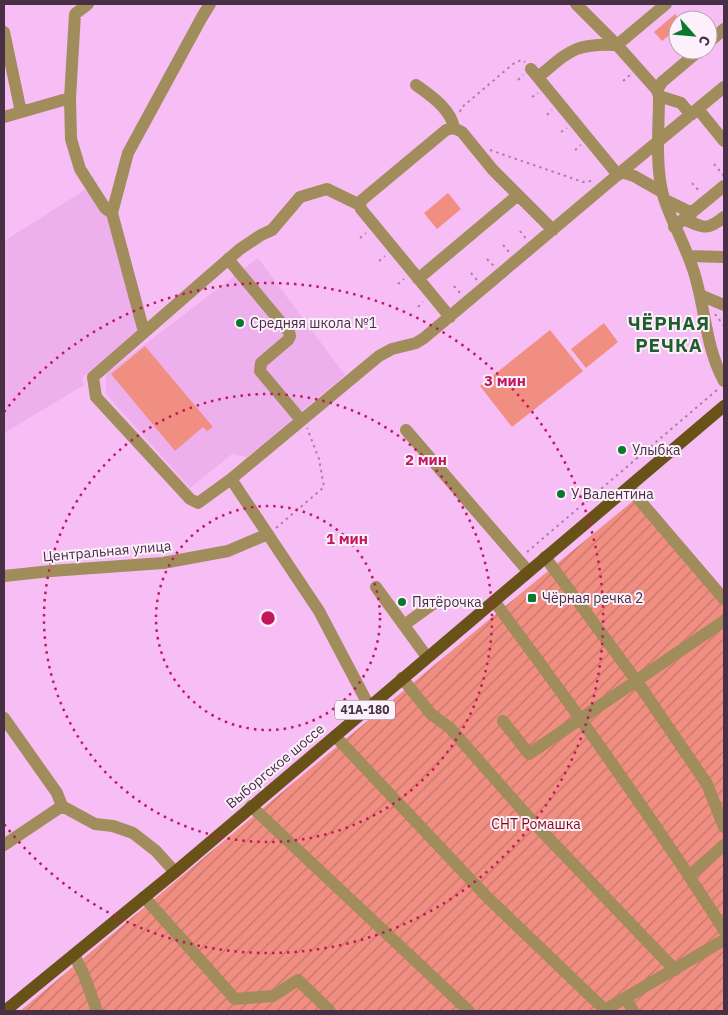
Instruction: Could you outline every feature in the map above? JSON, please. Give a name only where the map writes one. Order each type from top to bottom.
[{"type":"main road","name":"Выборгское шоссе","points":[[5,1011],[174,872],[724,406]]},
{"type":"street","points":[[88,4],[75,14],[70,98],[71,140],[80,169],[105,208],[112,213]]},
{"type":"street","points":[[144,332],[112,213],[128,153],[210,4]]},
{"type":"street","points":[[666,4],[617,45],[594,44],[575,49],[535,73],[620,174],[634,176],[664,196],[683,220],[702,228],[713,226],[724,217]]},
{"type":"street","points":[[581,5],[658,93],[681,102],[724,141]]},
{"type":"street","points":[[4,32],[21,112]]},
{"type":"street","points":[[688,60],[662,82],[658,93],[659,141],[664,196],[683,220],[689,256],[700,294],[712,354],[721,386]]},
{"type":"street","points":[[416,85],[437,101],[453,120],[454,128]]},
{"type":"street","points":[[450,317],[361,209],[360,205],[327,189],[300,197],[272,230],[247,244],[228,259],[93,377],[96,397],[190,499],[198,503],[231,479],[379,356],[392,348],[416,343],[424,338],[450,317],[724,87]]},
{"type":"street","points":[[4,117],[70,98]]},
{"type":"street","points":[[360,205],[362,200],[446,130],[454,128],[462,132],[493,170],[553,230]]},
{"type":"street","points":[[683,220],[724,186]]},
{"type":"street","points":[[418,279],[518,195]]},
{"type":"street","points":[[689,256],[724,257]]},
{"type":"street","points":[[228,259],[289,332],[288,340],[261,363],[259,367],[260,371],[301,420]]},
{"type":"street","points":[[700,294],[724,305]]},
{"type":"street","points":[[406,430],[528,571]]},
{"type":"street","points":[[231,479],[319,611],[369,706]]},
{"type":"street","points":[[629,488],[724,599]]},
{"type":"street","name":"Центральная улица","points":[[4,576],[163,563],[228,550],[268,534]]},
{"type":"street","points":[[545,557],[636,680],[707,784],[724,827]]},
{"type":"street","points":[[376,588],[427,657]]},
{"type":"street","points":[[494,600],[581,719],[690,876],[724,930]]},
{"type":"street","points":[[404,625],[433,604]]},
{"type":"street","points":[[503,721],[529,754],[724,621]]},
{"type":"street","points":[[402,678],[431,714],[450,728],[532,821],[675,970]]},
{"type":"street","points":[[4,718],[57,793],[62,806],[96,824],[113,826],[132,833],[156,851],[174,872]]},
{"type":"street","points":[[335,736],[488,897],[604,1011],[724,940]]},
{"type":"street","points":[[4,845],[62,806]]},
{"type":"street","points":[[251,806],[469,1011]]},
{"type":"street","points":[[690,876],[724,845]]},
{"type":"street","points":[[144,897],[235,999],[273,996],[298,980],[330,1011]]},
{"type":"street","points":[[74,955],[84,975],[97,1011]]},
{"type":"street","points":[[626,998],[634,1011]]},
{"type":"path","points":[[454,128],[461,108],[513,64],[522,60],[535,73]]},
{"type":"path","points":[[475,148],[488,149],[583,182],[597,181]]},
{"type":"path","points":[[714,164],[724,176]]},
{"type":"path","points":[[520,231],[530,243]]},
{"type":"path","points":[[503,245],[513,257]]},
{"type":"path","points":[[487,259],[497,270]]},
{"type":"path","points":[[471,272],[480,284]]},
{"type":"path","points":[[454,286],[464,298]]},
{"type":"path","points":[[518,560],[721,386]]},
{"type":"path","points":[[268,534],[324,486],[320,459],[309,431],[301,420]]},
{"type":"shaded area","points":[[88,188],[107,218],[139,330],[82,378],[84,385],[4,433],[4,241]]},
{"type":"shaded area","name":"Средняя школа №1","points":[[258,258],[345,375],[247,457],[232,454],[190,488],[106,394],[106,374]]},
{"type":"green space","points":[[668,20],[668,36],[662,41],[654,32]]},
{"type":"green space","points":[[448,193],[461,209],[437,229],[424,213]]},
{"type":"green space","points":[[604,323],[618,342],[586,368],[571,349]]},
{"type":"green space","points":[[550,330],[583,371],[512,427],[480,386]]},
{"type":"green space","points":[[145,346],[213,427],[207,431],[203,427],[175,451],[111,374]]},
{"type":"green space","name":"СНТ Ромашка","points":[[638,497],[724,591],[724,1011],[20,1011],[405,689]]},
{"type":"place","name":"Средняя школа №1","points":[[240,323]]},
{"type":"place","name":"Улыбка","points":[[622,450]]},
{"type":"place","name":"У Валентина","points":[[561,494]]},
{"type":"place","name":"Чёрная речка 2","points":[[532,598]]},
{"type":"place","name":"Пятёрочка","points":[[402,602]]},
{"type":"district","name":"ЧЁРНАЯ РЕЧКА","points":[[669,334]]}]
